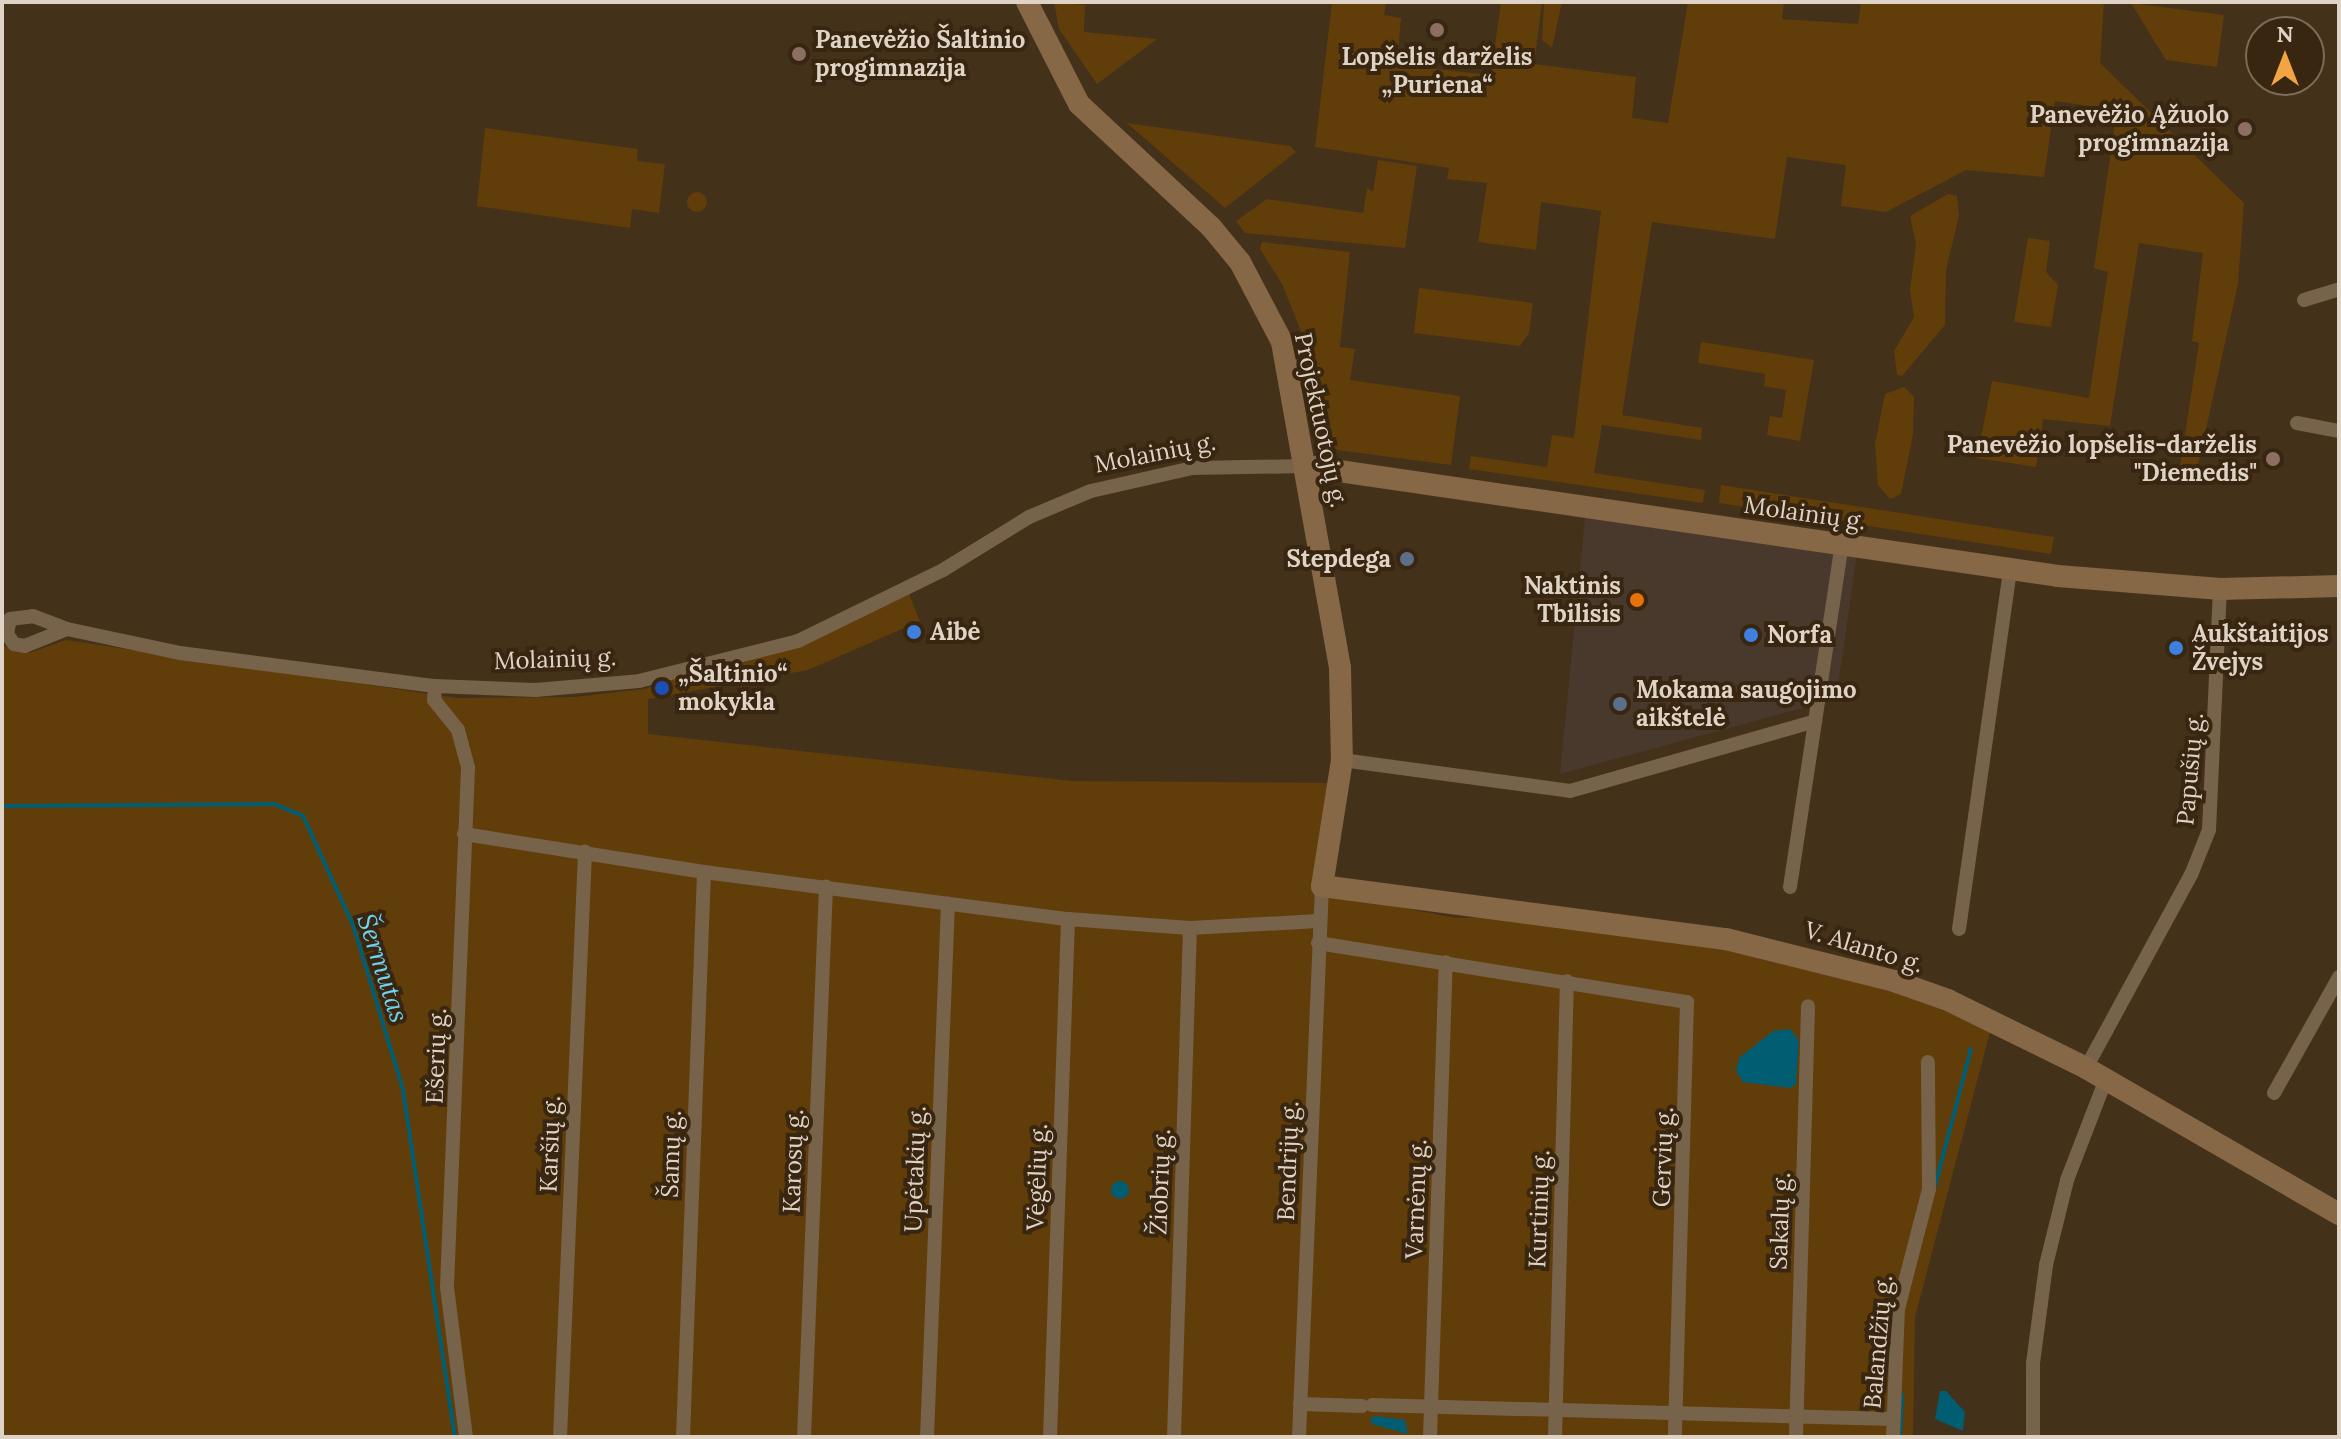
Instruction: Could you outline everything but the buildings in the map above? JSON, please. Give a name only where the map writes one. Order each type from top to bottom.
[{"type":"main road","name":"Projektuotojų g.","points":[[1027,2],[1079,104],[1211,227],[1264,302],[1286,357],[1340,668],[1342,760],[1322,886]]},
{"type":"main road","name":"Molainių g.","points":[[1305,466],[2010,569],[2220,589],[2339,586]]},
{"type":"main road","name":"V. Alanto g.","points":[[1322,886],[1796,953],[1948,1000],[2086,1068],[2339,1214]]},
{"type":"street","points":[[2304,300],[2339,289]]},
{"type":"street","points":[[2297,423],[2339,431]]},
{"type":"street","name":"Molainių g.","points":[[67,629],[180,653],[435,686],[576,688],[644,680],[718,663],[826,629],[943,570],[1029,517],[1091,491],[1192,468],[1305,466]]},
{"type":"street","points":[[1790,887],[1842,545]]},
{"type":"street","points":[[1959,929],[2010,569]]},
{"type":"street","name":"Papušių g.","points":[[2086,1068],[2191,875],[2209,830],[2220,589]]},
{"type":"street","name":"Ešerių g.","points":[[435,686],[434,700],[466,748],[447,1287],[466,1437]]},
{"type":"street","points":[[1342,760],[1553,792],[1685,761],[1815,721]]},
{"type":"street","points":[[464,834],[704,872],[1068,919],[1190,928],[1318,921]]},
{"type":"street","name":"Karšių g.","points":[[560,1437],[585,852]]},
{"type":"street","name":"Šamų g.","points":[[683,1437],[704,872]]},
{"type":"street","name":"Karosų g.","points":[[804,1437],[826,886]]},
{"type":"street","name":"Bendrijų g.","points":[[1299,1437],[1318,921],[1322,886]]},
{"type":"street","name":"Upėtakių g.","points":[[927,1437],[948,903]]},
{"type":"street","name":"Vėgėlių g.","points":[[1050,1437],[1068,919]]},
{"type":"street","name":"Žiobrių g.","points":[[1174,1437],[1190,928]]},
{"type":"street","name":"Gervių g.","points":[[1318,943],[1678,997],[1690,1012],[1675,1437]]},
{"type":"street","name":"Varnėnų g.","points":[[1430,1437],[1446,962]]},
{"type":"street","points":[[2274,1093],[2339,977]]},
{"type":"street","name":"Kurtinių g.","points":[[1555,1437],[1567,981]]},
{"type":"street","name":"Sakalų g.","points":[[1796,1437],[1808,1006]]},
{"type":"street","name":"Balandžių g.","points":[[1893,1437],[1898,1309],[1929,1189],[1928,1062]]},
{"type":"street","points":[[2033,1437],[2033,1363],[2046,1265],[2067,1180],[2106,1079]]},
{"type":"street","points":[[1300,1404],[1893,1419]]},
{"type":"shaded area","points":[[1054,2],[1085,5],[1084,32],[1157,39],[1097,84],[1059,29]]},
{"type":"shaded area","points":[[1332,2],[1386,2],[1384,15],[1401,18],[1397,65],[1491,75],[1501,2],[1542,2],[1534,64],[1636,77],[1632,118],[1668,123],[1688,2],[1784,2],[1782,19],[1858,24],[1861,2],[2104,2],[2100,63],[2244,203],[2238,284],[2195,479],[2180,467],[2199,343],[2192,341],[2203,253],[2139,243],[2110,426],[2043,419],[2036,467],[1977,458],[1992,381],[2089,398],[2108,272],[2094,268],[2117,110],[2055,101],[2044,177],[1966,170],[1886,212],[1841,206],[1846,165],[1787,157],[1775,239],[1652,222],[1622,415],[1702,428],[1701,440],[1602,425],[1594,473],[1705,490],[1703,503],[1469,469],[1471,456],[1547,467],[1552,435],[1574,438],[1601,211],[1541,202],[1536,250],[1478,242],[1487,183],[1447,179],[1449,168],[1315,147]]},
{"type":"shaded area","points":[[1544,2],[1562,2],[1552,48],[1542,40]]},
{"type":"shaded area","points":[[2131,3],[2224,15],[2217,67],[2166,60]]},
{"type":"shaded area","points":[[1127,123],[1290,146],[1296,152],[1225,208]]},
{"type":"shaded area","points":[[485,128],[638,149],[637,161],[665,164],[659,213],[632,209],[630,228],[477,206]]},
{"type":"shaded area","points":[[1378,160],[1417,166],[1405,248],[1245,233],[1236,221],[1267,199],[1363,213],[1367,188],[1373,192]]},
{"type":"shaded area","points":[[697,192],[704,195],[707,202],[704,209],[697,212],[690,209],[687,202],[690,195]]},
{"type":"shaded area","points":[[1948,194],[1957,196],[1959,216],[1946,270],[1945,325],[1902,376],[1897,375],[1894,351],[1914,317],[1910,290],[1916,244],[1910,216]]},
{"type":"shaded area","points":[[2028,238],[2050,241],[2046,272],[2058,285],[2051,327],[2014,322]]},
{"type":"shaded area","points":[[1262,242],[1350,252],[1340,347],[1355,349],[1350,380],[1460,396],[1451,465],[1337,450],[1329,443],[1302,334],[1282,284],[1260,249]]},
{"type":"shaded area","points":[[1419,288],[1533,303],[1529,333],[1520,346],[1414,333]]},
{"type":"shaded area","points":[[1701,342],[1814,360],[1800,441],[1767,435],[1770,416],[1782,418],[1786,390],[1764,386],[1765,374],[1698,363]]},
{"type":"shaded area","points":[[1904,387],[1914,397],[1913,435],[1901,494],[1890,499],[1878,485],[1875,444],[1885,394]]},
{"type":"shaded area","points":[[1721,485],[2054,537],[2051,554],[1719,503]]},
{"type":"shaded area","points":[[1586,508],[1858,547],[1836,699],[1560,774]]},
{"type":"shaded area","points":[[907,589],[920,621],[808,670],[648,699],[648,734],[1072,781],[1339,783],[1321,899],[1345,897],[1456,918],[1494,917],[1731,948],[1792,961],[1949,1009],[1990,1032],[1915,1317],[1913,1437],[2,1437],[2,645],[29,653],[66,640],[457,698],[575,697],[644,689],[662,684],[662,676],[798,641]]},
{"type":"water","points":[[1790,1029],[1799,1041],[1796,1084],[1790,1088],[1743,1082],[1736,1071],[1739,1058],[1773,1031]]},
{"type":"water","points":[[1120,1181],[1129,1190],[1120,1199],[1111,1190]]},
{"type":"water","points":[[1940,1391],[1946,1391],[1965,1412],[1963,1431],[1935,1419]]},
{"type":"water","points":[[1370,1418],[1405,1420],[1408,1434],[1372,1424]]},
{"type":"waterway","name":"Šermutas","points":[[2,806],[274,804],[303,816],[353,925],[403,1090],[455,1437]]},
{"type":"waterway","points":[[1935,1186],[1971,1049]]},
{"type":"waterway","points":[[1900,1437],[1902,1395]]},
{"type":"place","name":"Lopšelis darželis „Puriena“","points":[[1437,30]]},
{"type":"place","name":"Panevėžio Šaltinio progimnazija","points":[[799,54]]},
{"type":"place","name":"Panevėžio Ąžuolo progimnazija","points":[[2245,129]]},
{"type":"place","name":"Panevėžio lopšelis-darželis \"Diemedis\"","points":[[2273,459]]},
{"type":"place","name":"Stepdega","points":[[1407,559]]},
{"type":"place","name":"Naktinis Tbilisis","points":[[1637,600]]},
{"type":"place","name":"Aibė","points":[[914,632]]},
{"type":"place","name":"Norfa","points":[[1751,635]]},
{"type":"place","name":"Aukštaitijos Žvejys","points":[[2176,648]]},
{"type":"place","name":"„Šaltinio“ mokykla","points":[[662,688]]},
{"type":"place","name":"Mokama saugojimo aikštelė","points":[[1620,704]]}]
